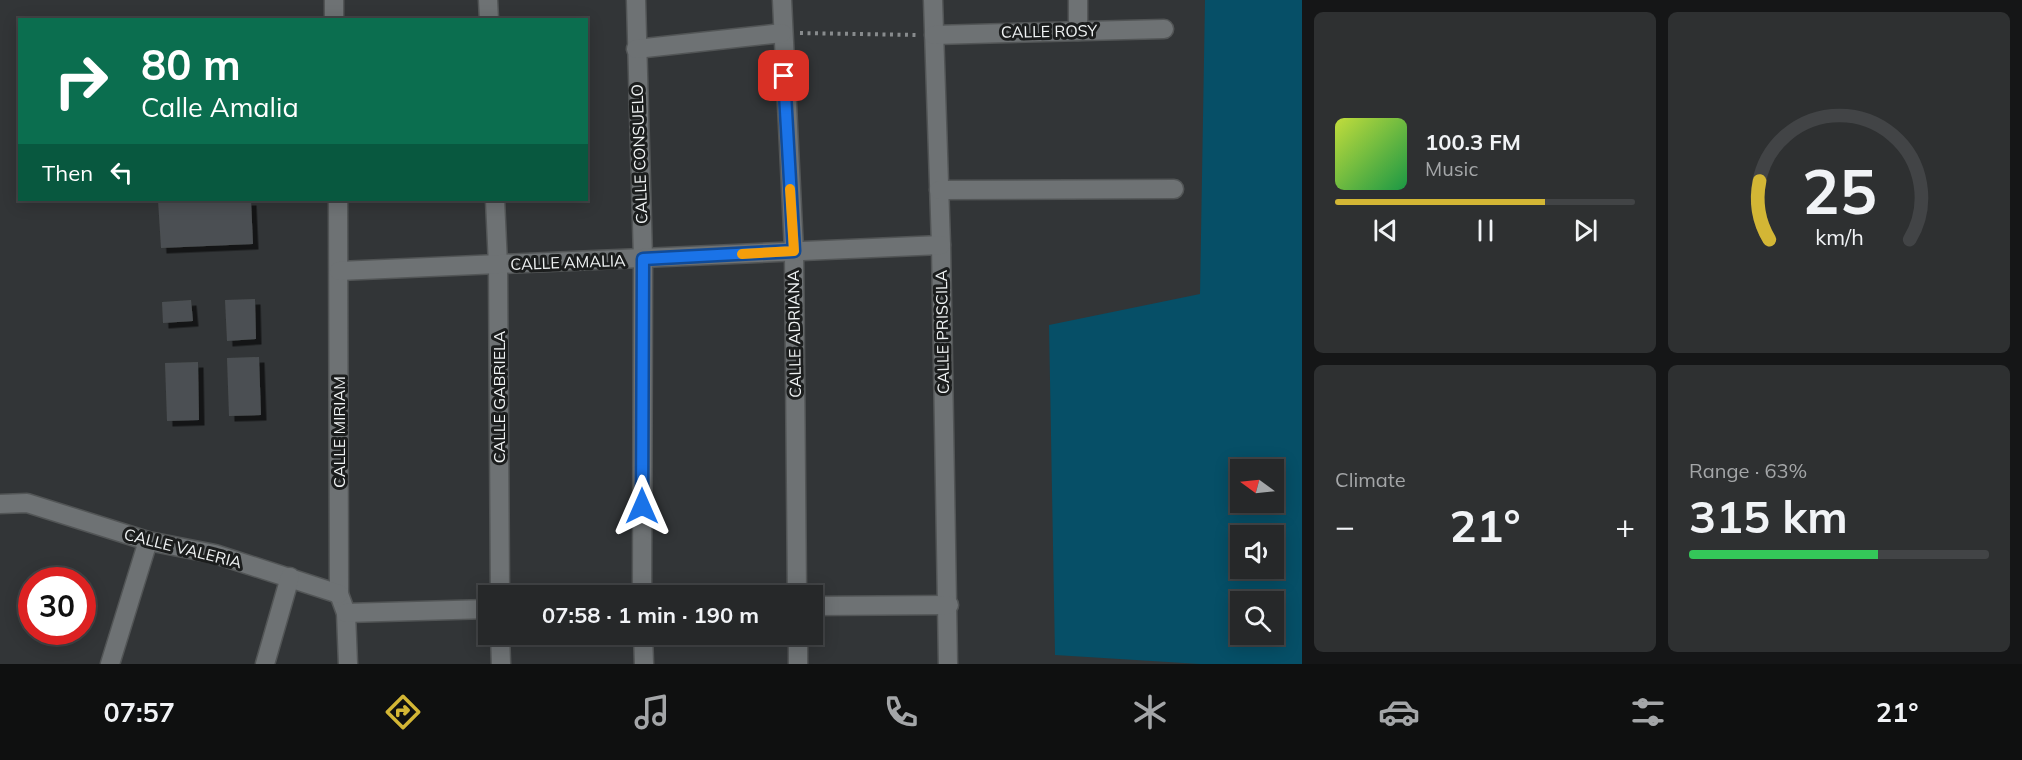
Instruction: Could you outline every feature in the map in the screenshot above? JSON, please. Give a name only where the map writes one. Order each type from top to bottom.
[{"type":"street","points":[[334,0],[334,18]]},
{"type":"street","points":[[488,0],[489,18]]},
{"type":"street","name":"CALLE CONSUELO","points":[[636,0],[643,259],[642,585]]},
{"type":"street","name":"CALLE ADRIANA","points":[[782,0],[794,251],[797,585]]},
{"type":"street","name":"CALLE PRISCILA","points":[[933,0],[949,605],[948,664]]},
{"type":"street","points":[[1078,0],[1078,31]]},
{"type":"street","name":"CALLE ROSY","points":[[934,35],[1164,28]]},
{"type":"street","points":[[636,49],[782,33]]},
{"type":"street","points":[[939,190],[1174,189]]},
{"type":"street","name":"CALLE MIRIAM","points":[[338,201],[339,594],[346,613],[348,664]]},
{"type":"street","name":"CALLE GABRIELA","points":[[495,201],[498,265],[500,585]]},
{"type":"street","name":"CALLE AMALIA","points":[[339,271],[940,245]]},
{"type":"street","name":"CALLE VALERIA","points":[[0,504],[27,503],[148,541],[215,554],[339,594]]},
{"type":"street","points":[[110,664],[148,541]]},
{"type":"street","points":[[265,664],[290,577]]},
{"type":"street","points":[[823,606],[949,605]]},
{"type":"street","points":[[346,613],[478,609]]},
{"type":"street","points":[[500,645],[501,664]]},
{"type":"street","points":[[643,645],[644,664]]},
{"type":"street","points":[[798,645],[798,664]]},
{"type":"path","points":[[782,33],[934,35]]},
{"type":"shaded area","points":[[1205,0],[1302,0],[1302,664],[1200,664],[1055,655],[1049,325],[1200,294]]},
{"type":"building","points":[[158,201],[251,201],[253,244],[161,248]]},
{"type":"building","points":[[255,299],[256,339],[227,341],[225,300]]},
{"type":"building","points":[[191,300],[193,321],[163,323],[162,302]]},
{"type":"building","points":[[259,357],[261,415],[229,416],[227,358]]},
{"type":"building","points":[[198,362],[199,420],[167,421],[165,363]]},
{"type":"slow traffic","points":[[742,254],[794,251],[790,189]]},
{"type":"route","points":[[642,506],[643,259],[794,251],[784,76]]}]
